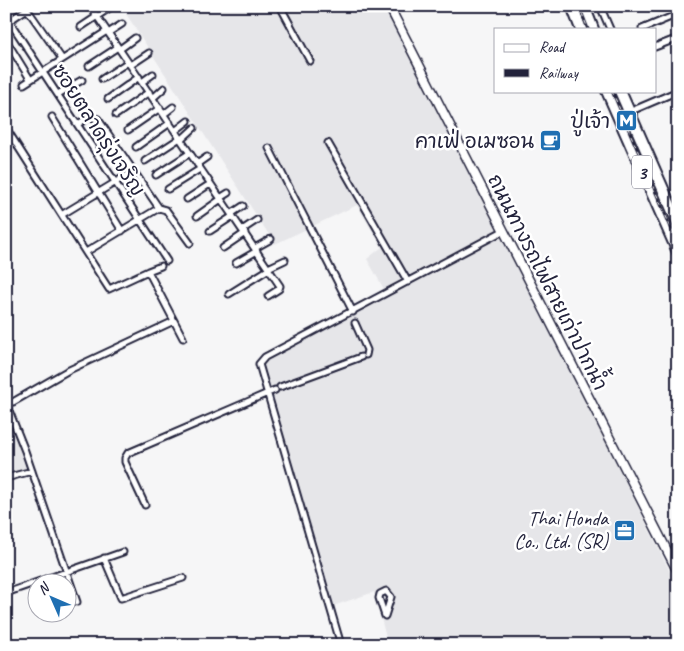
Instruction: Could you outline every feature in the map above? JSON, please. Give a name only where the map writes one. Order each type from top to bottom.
[{"type":"highway","points":[[572,6],[581,28]]},
{"type":"highway","points":[[584,6],[593,28]]},
{"type":"highway","name":"3","points":[[607,92],[678,252]]},
{"type":"highway","name":"3","points":[[620,92],[678,223]]},
{"type":"main road","name":"ถนนทางรถไฟสายเก่าปากน้ำ","points":[[389,6],[678,572]]},
{"type":"street","points":[[90,6],[269,269],[280,288],[268,296]]},
{"type":"street","points":[[280,6],[310,61]]},
{"type":"street","points":[[600,6],[610,28]]},
{"type":"street","points":[[81,27],[111,7]]},
{"type":"street","points":[[8,18],[26,8]]},
{"type":"street","name":"ซอยตลาดรุ่งเจริญ","points":[[26,8],[62,59]]},
{"type":"street","points":[[644,28],[678,14]]},
{"type":"street","name":"ซอยตลาดรุ่งเจริญ","points":[[8,18],[139,221],[167,261]]},
{"type":"street","points":[[24,84],[122,24]]},
{"type":"street","points":[[89,66],[135,38]]},
{"type":"street","points":[[656,47],[678,38]]},
{"type":"street","points":[[6,40],[30,79]]},
{"type":"street","points":[[102,79],[148,53]]},
{"type":"street","points":[[108,99],[153,74]]},
{"type":"street","points":[[58,94],[82,80]]},
{"type":"street","points":[[153,98],[164,88]]},
{"type":"street","points":[[628,112],[678,91]]},
{"type":"street","points":[[116,115],[149,92]]},
{"type":"street","points":[[164,114],[173,107]]},
{"type":"street","points":[[128,130],[160,108]]},
{"type":"street","points":[[52,117],[122,231]]},
{"type":"street","points":[[78,124],[89,117],[98,119],[159,208],[166,210],[190,243]]},
{"type":"street","points":[[175,131],[188,121]]},
{"type":"street","points":[[136,146],[170,124]]},
{"type":"street","points":[[6,128],[63,214],[109,290],[161,266]]},
{"type":"street","points":[[145,161],[181,139],[194,128]]},
{"type":"street","points":[[328,143],[408,282]]},
{"type":"street","points":[[269,148],[353,312]]},
{"type":"street","points":[[156,175],[190,153]]},
{"type":"street","points":[[168,189],[199,167],[207,157]]},
{"type":"street","points":[[63,214],[134,171]]},
{"type":"street","points":[[187,199],[210,184]]},
{"type":"street","points":[[197,216],[228,192]]},
{"type":"street","points":[[210,231],[243,206]]},
{"type":"street","points":[[86,252],[159,208]]},
{"type":"street","points":[[223,248],[257,220]]},
{"type":"street","points":[[341,645],[259,364],[265,356],[353,312],[503,231]]},
{"type":"street","points":[[236,263],[271,239]]},
{"type":"street","points":[[229,294],[285,260]]},
{"type":"street","points":[[148,271],[183,338]]},
{"type":"street","points":[[13,402],[67,370],[174,321]]},
{"type":"street","points":[[146,505],[126,462],[125,458],[128,453],[267,393],[364,356],[367,350],[355,323]]},
{"type":"street","points":[[6,403],[32,471],[66,574]]},
{"type":"street","points":[[6,478],[32,471]]},
{"type":"street","points":[[6,593],[123,552]]},
{"type":"street","points":[[104,558],[121,598],[183,578]]},
{"type":"shaded area","points":[[121,6],[384,6],[504,236],[678,588],[678,645],[388,645],[374,592],[333,606],[261,361],[388,296],[367,259],[382,247],[357,205],[275,244]]},
{"type":"shaded area","points":[[6,411],[29,470],[6,478]]},
{"type":"railway","points":[[579,6],[588,28]]},
{"type":"railway","points":[[612,92],[678,244]]},
{"type":"place","name":"ปู่เจ้า","points":[[626,121]]},
{"type":"place","name":"คาเฟ่ อเมซอน","points":[[550,141]]},
{"type":"place","name":"Thai Honda Co., Ltd. (SR)","points":[[624,530]]}]
